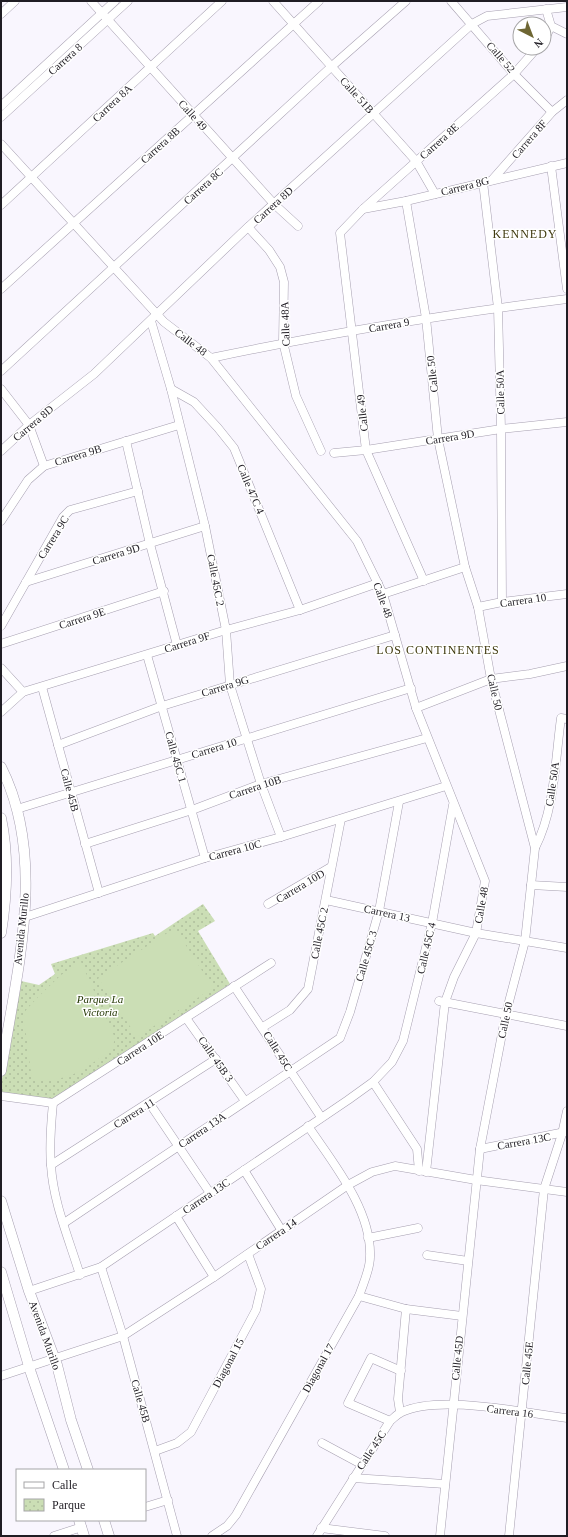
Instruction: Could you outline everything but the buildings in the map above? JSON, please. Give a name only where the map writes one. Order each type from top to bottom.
[{"type":"main road","name":"Avenida Murillo","points":[[1,767],[17,809],[25,866],[25,916],[1,1071]]},
{"type":"main road","name":"Avenida Murillo","points":[[1,818],[5,840],[7,868],[1,933]]},
{"type":"main road","name":"Avenida Murillo","points":[[1,1201],[29,1291],[55,1359],[88,1469]]},
{"type":"main road","name":"Avenida Murillo","points":[[1,1272],[5,1296],[64,1469]]},
{"type":"main road","points":[[104,1521],[109,1536]]},
{"type":"street","points":[[1,14],[15,1]]},
{"type":"street","name":"Calle 49","points":[[91,1],[274,204],[298,226]]},
{"type":"street","name":"Carrera 8","points":[[1,106],[115,1]]},
{"type":"street","name":"Carrera 8","points":[[1,117],[128,1]]},
{"type":"street","name":"Carrera 8A","points":[[1,205],[222,1]]},
{"type":"street","name":"Calle 51B","points":[[273,1],[416,161],[435,194]]},
{"type":"street","name":"Carrera 8B","points":[[1,289],[319,1]]},
{"type":"street","name":"Carrera 8C","points":[[1,371],[113,267],[406,1]]},
{"type":"street","name":"Calle 52","points":[[451,1],[514,74],[552,112]]},
{"type":"street","points":[[537,1],[546,16]]},
{"type":"street","name":"Carrera 8D","points":[[1,451],[29,425],[94,374],[158,315],[248,227],[472,24],[487,16],[567,7]]},
{"type":"street","points":[[552,26],[567,34]]},
{"type":"street","name":"Carrera 8E","points":[[340,233],[363,209],[514,74],[530,56]]},
{"type":"street","name":"Carrera 8F","points":[[492,180],[552,112],[567,100]]},
{"type":"street","name":"Calle 48","points":[[1,144],[164,322],[212,358],[357,541],[383,594],[416,708],[485,881],[476,933],[442,1001],[423,1171]]},
{"type":"street","name":"Carrera 8G","points":[[363,209],[406,201],[567,163]]},
{"type":"street","points":[[551,166],[567,289]]},
{"type":"street","name":"Calle 50A","points":[[483,182],[498,308],[501,429],[502,602]]},
{"type":"street","name":"Calle 50","points":[[406,201],[426,318],[438,438],[465,567],[478,608],[491,679],[535,848],[525,941],[506,1013],[480,1149],[476,1180]]},
{"type":"street","name":"Calle 48A","points":[[248,227],[269,250],[280,267],[284,282],[284,342],[296,396],[321,451]]},
{"type":"street","name":"Calle 49","points":[[340,233],[366,450],[424,581]]},
{"type":"street","name":"Carrera 9","points":[[212,358],[284,342],[426,318],[567,299]]},
{"type":"street","name":"Calle 45C 2","points":[[151,321],[171,389],[205,526],[226,630],[230,685],[261,784],[281,837]]},
{"type":"street","points":[[1,389],[29,425],[44,466]]},
{"type":"street","name":"Calle 47C 4","points":[[171,389],[194,402],[234,448],[300,610]]},
{"type":"street","name":"Carrera 9D","points":[[334,453],[366,450],[501,429],[567,422]]},
{"type":"street","name":"Carrera 9B","points":[[1,521],[16,496],[28,480],[44,466],[179,425]]},
{"type":"street","points":[[126,441],[150,544],[164,591],[177,645]]},
{"type":"street","name":"Carrera 9C","points":[[1,626],[63,517],[70,510],[138,491]]},
{"type":"street","name":"Carrera 9D","points":[[26,582],[205,526]]},
{"type":"street","points":[[383,594],[465,567]]},
{"type":"street","name":"Carrera 9F","points":[[1,712],[23,692],[226,630],[300,610],[378,583]]},
{"type":"street","name":"Carrera 9E","points":[[1,644],[164,591]]},
{"type":"street","name":"Carrera 10","points":[[478,608],[502,602],[567,594]]},
{"type":"street","name":"Carrera 9G","points":[[58,745],[162,706],[395,635]]},
{"type":"street","name":"Calle 45C 1","points":[[147,655],[206,858]]},
{"type":"street","points":[[416,708],[491,679],[530,674],[567,666]]},
{"type":"street","points":[[1,668],[23,692]]},
{"type":"street","name":"Calle 45B","points":[[42,687],[99,893]]},
{"type":"street","name":"Carrera 10","points":[[17,809],[411,688]]},
{"type":"street","name":"Calle 50A","points":[[535,848],[542,834],[549,810],[564,718]]},
{"type":"street","name":"Carrera 10B","points":[[86,844],[192,810],[261,784],[427,738]]},
{"type":"street","name":"Carrera 10C","points":[[25,916],[206,858],[399,802],[446,786]]},
{"type":"street","name":"Calle 45C 3","points":[[340,1038],[350,1012],[379,911],[399,802]]},
{"type":"street","name":"Calle 45C 4","points":[[373,1082],[392,1062],[403,1041],[432,923],[453,804]]},
{"type":"street","name":"Calle 45C 2","points":[[263,1028],[290,1010],[308,989],[341,819]]},
{"type":"street","name":"Carrera 10D","points":[[268,904],[331,867]]},
{"type":"street","points":[[532,885],[567,887]]},
{"type":"street","name":"Carrera 13","points":[[326,900],[476,933],[567,948]]},
{"type":"street","name":"Carrera 10E","points":[[53,1103],[234,986],[271,964]]},
{"type":"street","name":"Calle 45C","points":[[234,986],[321,1117]]},
{"type":"street","points":[[442,1001],[567,1026]]},
{"type":"street","name":"Calle 45B 3","points":[[186,1018],[245,1101]]},
{"type":"street","name":"Carrera 13A","points":[[64,1223],[340,1038]]},
{"type":"street","name":"Carrera 11","points":[[51,1165],[150,1104],[216,1059]]},
{"type":"street","points":[[373,1082],[418,1149],[423,1171]]},
{"type":"street","name":"Carrera 13C","points":[[29,1291],[101,1267],[373,1082]]},
{"type":"street","points":[[1,1096],[53,1103],[50,1136],[51,1165],[55,1192],[80,1275]]},
{"type":"street","points":[[150,1104],[210,1193]]},
{"type":"street","name":"Calle 45E","points":[[509,1536],[544,1189],[564,1132],[567,1111]]},
{"type":"street","points":[[308,1126],[348,1185]]},
{"type":"street","name":"Carrera 13C","points":[[480,1149],[564,1132]]},
{"type":"street","points":[[403,1168],[413,1163],[419,1154]]},
{"type":"street","name":"Carrera 14","points":[[1,1376],[123,1336],[214,1277],[348,1185],[372,1172],[395,1166],[476,1180],[567,1192]]},
{"type":"street","points":[[244,1170],[282,1231]]},
{"type":"street","name":"Calle 45D","points":[[440,1536],[476,1180]]},
{"type":"street","name":"Diagonal 17","points":[[212,1536],[227,1526],[236,1515],[359,1296],[370,1258],[366,1226],[348,1185]]},
{"type":"street","points":[[176,1216],[214,1277]]},
{"type":"street","points":[[368,1238],[418,1228]]},
{"type":"street","name":"Diagonal 15","points":[[155,1451],[177,1443],[192,1432],[256,1310],[261,1288],[248,1254]]},
{"type":"street","points":[[427,1255],[468,1261]]},
{"type":"street","name":"Calle 45B","points":[[101,1267],[123,1336],[177,1536]]},
{"type":"street","points":[[359,1296],[406,1309],[462,1316]]},
{"type":"street","points":[[400,1412],[398,1399],[406,1309]]},
{"type":"street","points":[[390,1421],[348,1403],[372,1358],[401,1371]]},
{"type":"street","name":"Calle 45C","points":[[316,1536],[390,1421],[400,1412],[416,1407],[453,1404]]},
{"type":"street","name":"Carrera 16","points":[[453,1404],[567,1418]]},
{"type":"street","points":[[322,1443],[361,1464]]},
{"type":"street","points":[[353,1478],[445,1484]]},
{"type":"street","points":[[146,1507],[168,1500]]},
{"type":"street","points":[[54,1536],[82,1528]]},
{"type":"street","points":[[321,1528],[385,1536]]},
{"type":"green space","name":"Parque La Victoria","points":[[203,904],[215,921],[198,931],[230,984],[54,1100],[1,1092],[1,1084],[21,981],[39,985],[55,974],[51,964],[153,933],[155,936]]},
{"type":"green space","points":[[175,928],[213,988],[137,1037],[98,978]]},
{"type":"green space","points":[[81,962],[115,1038],[112,1050],[84,1069],[67,1077],[32,1080],[24,1019],[26,1010],[61,975]]},
{"type":"district","name":"KENNEDY","points":[[525,234]]},
{"type":"district","name":"LOS CONTINENTES","points":[[438,650]]}]
